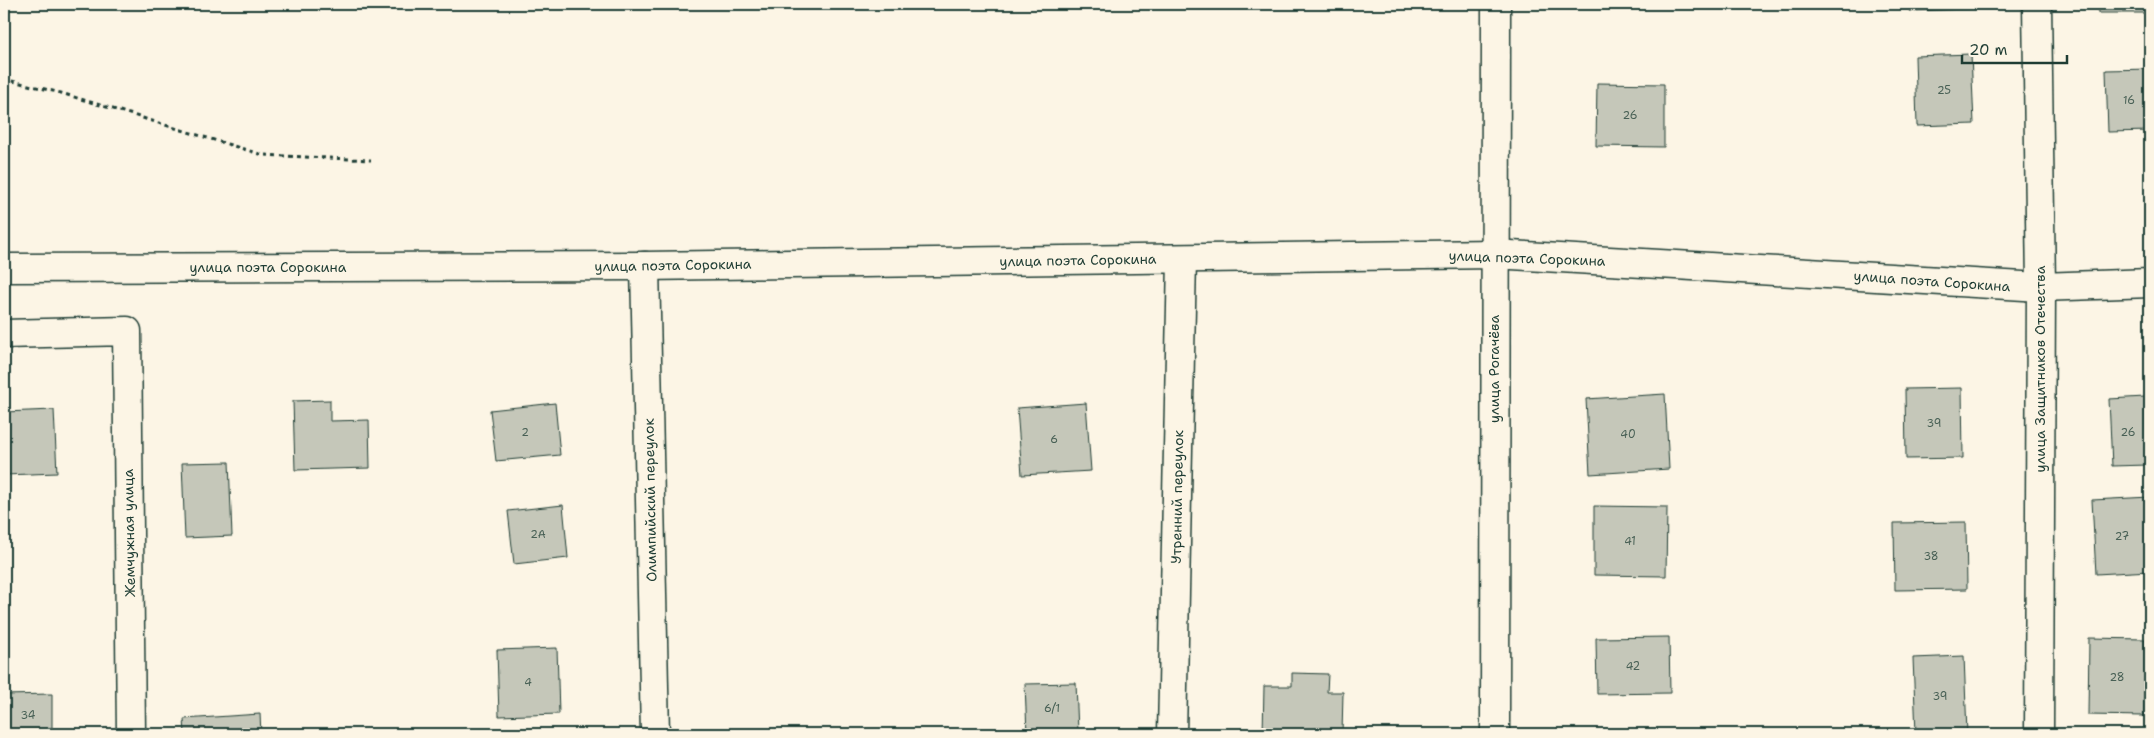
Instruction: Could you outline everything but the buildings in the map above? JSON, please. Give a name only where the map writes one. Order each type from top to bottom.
[{"type":"street","name":"улица Рогачёва","points":[[1495,734],[1494,254],[1496,4]]},
{"type":"street","name":"улица Защитников Отечества","points":[[2037,4],[2041,288],[2039,734]]},
{"type":"street","name":"улица поэта Сорокина","points":[[4,268],[645,266],[1494,254],[2041,288],[2150,283]]},
{"type":"street","name":"Утренний переулок","points":[[1172,734],[1182,259]]},
{"type":"street","name":"Олимпийский переулок","points":[[645,266],[655,734]]},
{"type":"street","name":"Жемчужная улица","points":[[4,334],[127,331],[131,734]]},
{"type":"path","points":[[4,79],[61,93],[263,155],[371,160]]}]
